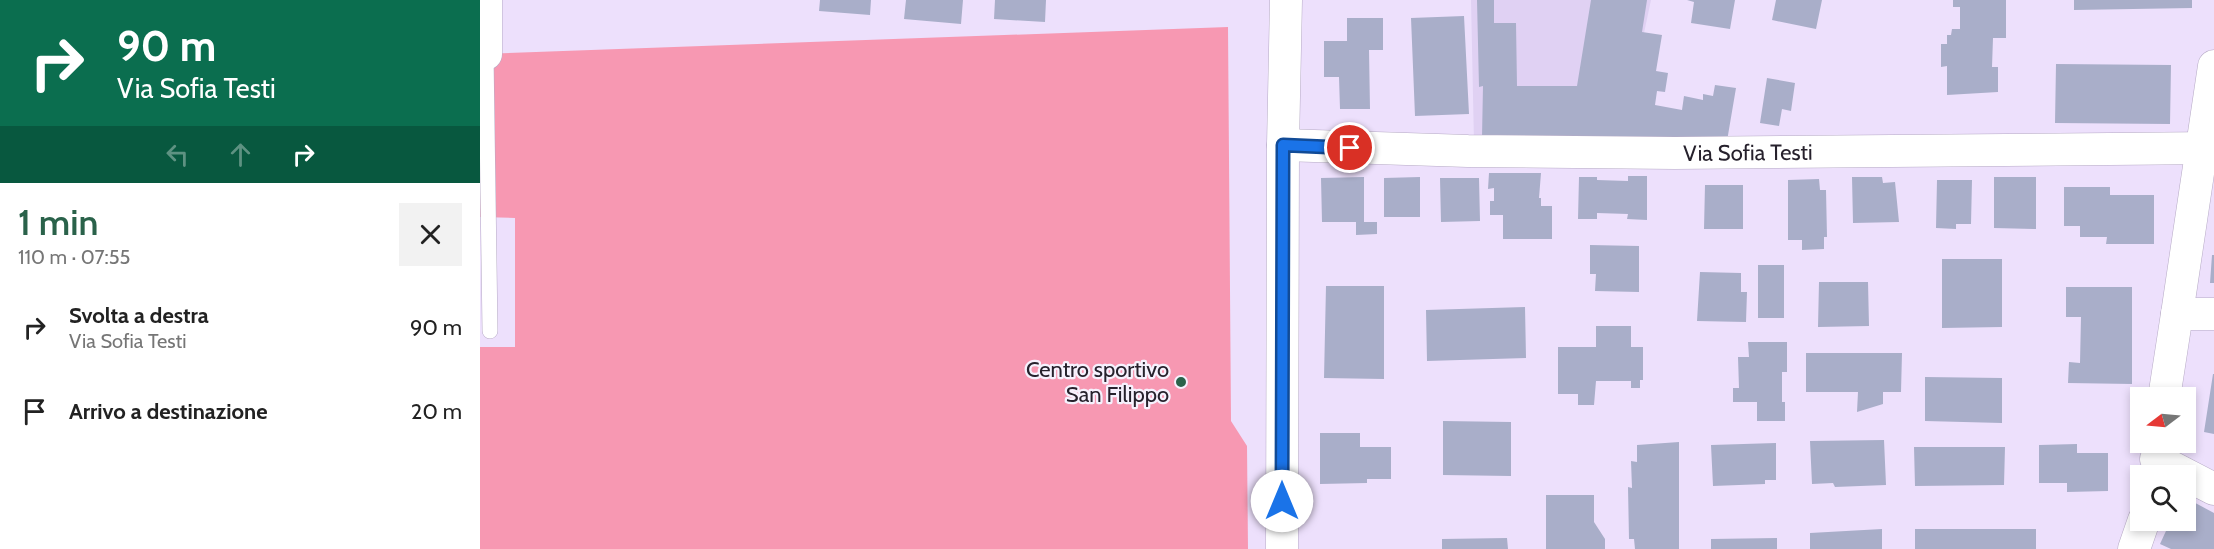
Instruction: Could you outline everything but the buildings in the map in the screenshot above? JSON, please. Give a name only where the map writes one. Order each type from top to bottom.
[{"type":"street","points":[[1282,549],[1283,145],[1286,0]]},
{"type":"street","points":[[2166,387],[2208,148],[2214,66]]},
{"type":"street","name":"Via Sofia Testi","points":[[1283,145],[1468,151],[1663,153],[2208,148]]},
{"type":"street","points":[[2177,314],[2214,314]]},
{"type":"street","points":[[2155,459],[2214,489]]},
{"type":"street","points":[[2134,549],[2140,531]]},
{"type":"lane","points":[[486,31],[490,331]]},
{"type":"shaded area","points":[[1471,0],[1651,0],[1621,142],[1474,144]]},
{"type":"shaded area","points":[[1228,27],[1231,421],[1247,446],[1248,549],[480,549],[480,347],[515,347],[515,218],[480,217],[480,54]]},
{"type":"place","name":"Centro sportivo San Filippo","points":[[1181,382]]},
{"type":"route","points":[[1282,501],[1283,145],[1350,148]]}]
